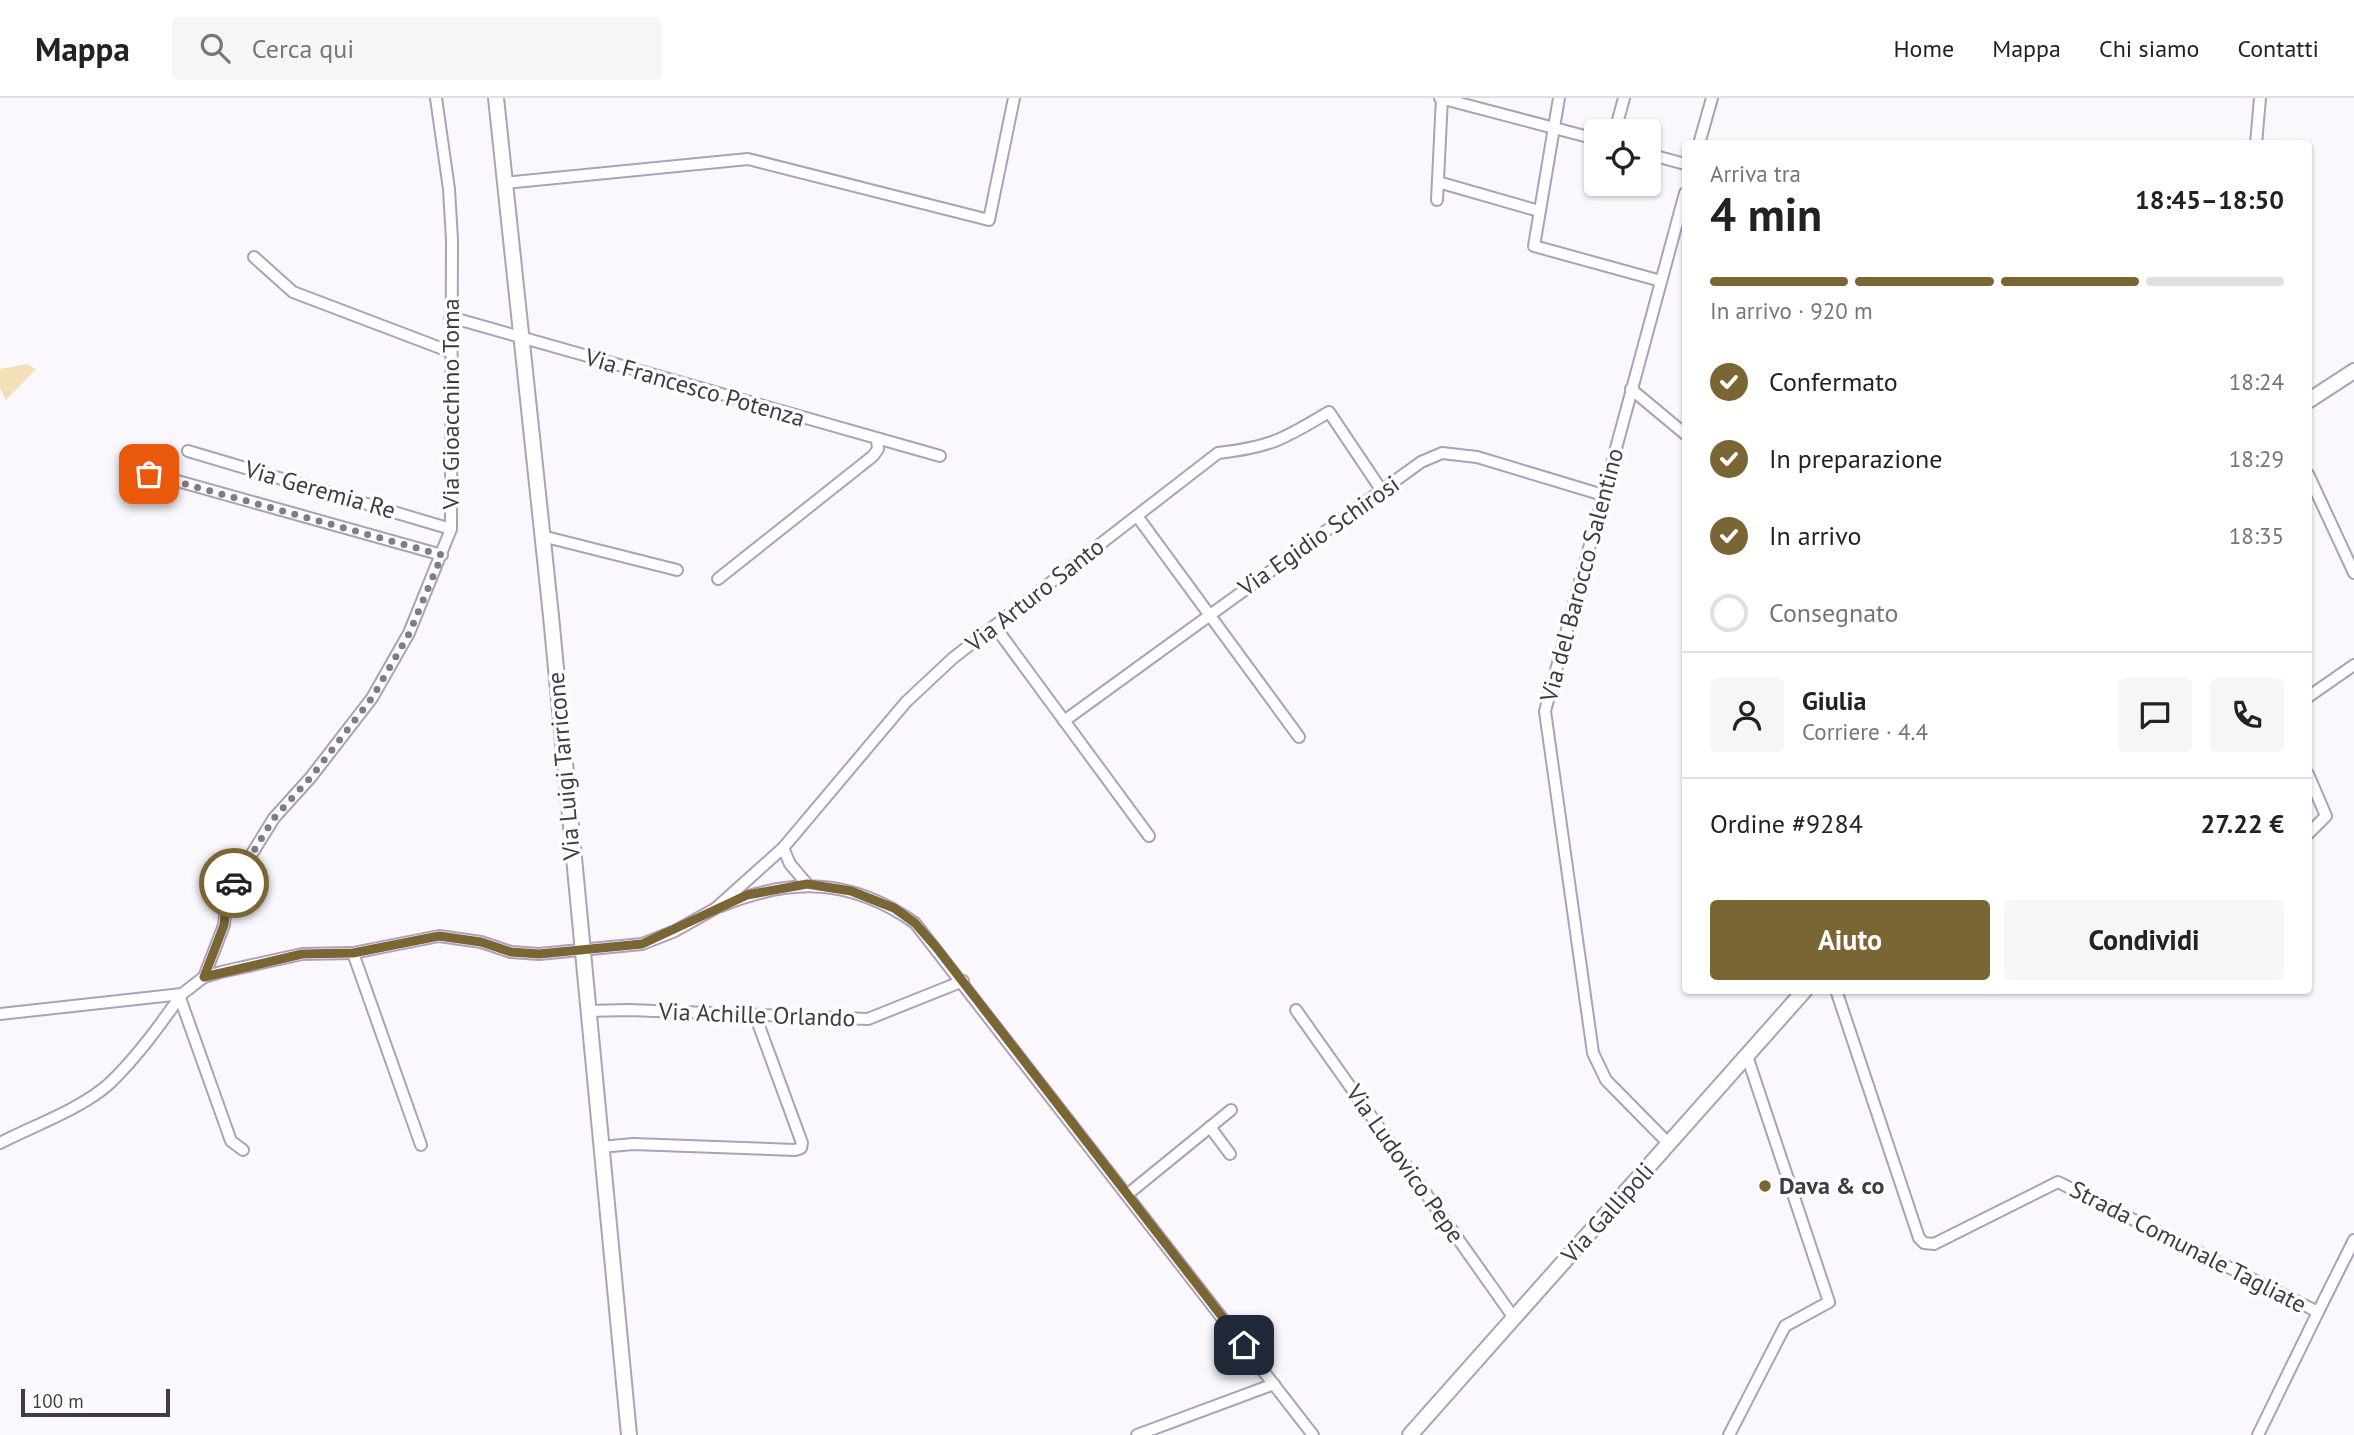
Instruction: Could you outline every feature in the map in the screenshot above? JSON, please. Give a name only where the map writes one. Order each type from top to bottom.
[{"type":"main road","name":"Via Luigi Tarricone","points":[[496,98],[542,537],[629,1435]]},
{"type":"main road","points":[[2312,398],[2354,370]]},
{"type":"main road","name":"Via Gallipoli","points":[[1410,1435],[1801,994]]},
{"type":"street","name":"Via Gioacchino Toma","points":[[204,977],[224,925],[227,894],[274,818],[311,777],[372,698],[409,634],[451,529],[454,478],[450,317],[452,240],[449,189],[436,98]]},
{"type":"street","points":[[505,183],[748,159],[989,220],[1014,98]]},
{"type":"street","points":[[1437,200],[1441,98],[1584,136]]},
{"type":"street","points":[[1559,98],[1534,246],[1661,281]]},
{"type":"street","points":[[1618,119],[1624,98]]},
{"type":"street","points":[[1700,140],[1712,98]]},
{"type":"street","points":[[2256,140],[2260,98]]},
{"type":"street","points":[[1661,158],[1682,163]]},
{"type":"street","points":[[1438,182],[1539,211]]},
{"type":"street","name":"Via del Barocco Salentino","points":[[1669,1144],[1606,1080],[1593,1054],[1545,711],[1682,204]]},
{"type":"street","points":[[254,257],[293,292],[451,352]]},
{"type":"street","name":"Via Francesco Potenza","points":[[450,317],[940,456]]},
{"type":"street","points":[[1631,389],[1682,432]]},
{"type":"street","name":"Via Arturo Santo","points":[[716,908],[783,848],[906,702],[953,658],[1139,519],[1218,453],[1259,449],[1283,440],[1329,412],[1382,491]]},
{"type":"street","points":[[718,579],[873,456],[878,449],[877,439]]},
{"type":"street","name":"Via Geremia Re","points":[[188,451],[451,529]]},
{"type":"street","name":"Via Egidio Schirosi","points":[[1064,721],[1421,462],[1442,453],[1477,457],[1602,495]]},
{"type":"street","points":[[149,474],[442,555]]},
{"type":"street","points":[[2312,483],[2354,573]]},
{"type":"street","points":[[1139,519],[1299,737]]},
{"type":"street","points":[[542,537],[677,570]]},
{"type":"street","points":[[996,628],[1149,836]]},
{"type":"street","points":[[2312,694],[2354,665]]},
{"type":"street","points":[[2312,783],[2326,816],[2312,830]]},
{"type":"street","points":[[783,848],[790,864],[807,884]]},
{"type":"street","name":"Via Arturo Santo","points":[[204,977],[302,954],[353,953],[439,936],[481,942],[511,952],[581,951],[642,944],[675,931],[716,908],[776,887],[807,884],[851,891],[894,908],[915,923],[962,981],[1313,1435]]},
{"type":"street","points":[[353,953],[421,1145]]},
{"type":"street","points":[[0,1143],[109,1084],[181,996],[204,977]]},
{"type":"street","name":"Via Achille Orlando","points":[[587,1011],[868,1019],[962,981]]},
{"type":"street","name":"Strada Comunale Tagliate","points":[[1837,994],[1919,1238],[1924,1243],[1934,1244],[2058,1182],[2318,1312]]},
{"type":"street","points":[[0,1014],[181,996]]},
{"type":"street","points":[[181,996],[231,1141],[243,1150]]},
{"type":"street","name":"Via Ludovico Pepe","points":[[1296,1010],[1514,1318]]},
{"type":"street","points":[[601,1147],[634,1144],[795,1150],[801,1148],[802,1143],[755,1015]]},
{"type":"street","points":[[1729,1435],[1785,1326],[1829,1302],[1746,1056]]},
{"type":"street","points":[[1128,1194],[1231,1110]]},
{"type":"street","points":[[1210,1127],[1230,1154]]},
{"type":"street","name":"Strada Comunale Tagliate","points":[[2258,1435],[2354,1240]]},
{"type":"street","points":[[1137,1435],[1274,1384]]},
{"type":"shaded area","points":[[27,364],[36,369],[6,400],[0,388],[0,369]]},
{"type":"way so far","points":[[149,474],[442,555],[409,634],[372,698],[311,777],[274,818],[234,883]]},
{"type":"place","name":"Dava & co","points":[[1765,1186]]},
{"type":"route","points":[[234,883],[227,894],[224,925],[204,977],[302,954],[353,953],[439,936],[481,942],[511,952],[539,954],[642,944],[675,931],[716,908],[776,887],[807,884],[851,891],[894,908],[915,923],[936,947],[1244,1345]]}]
